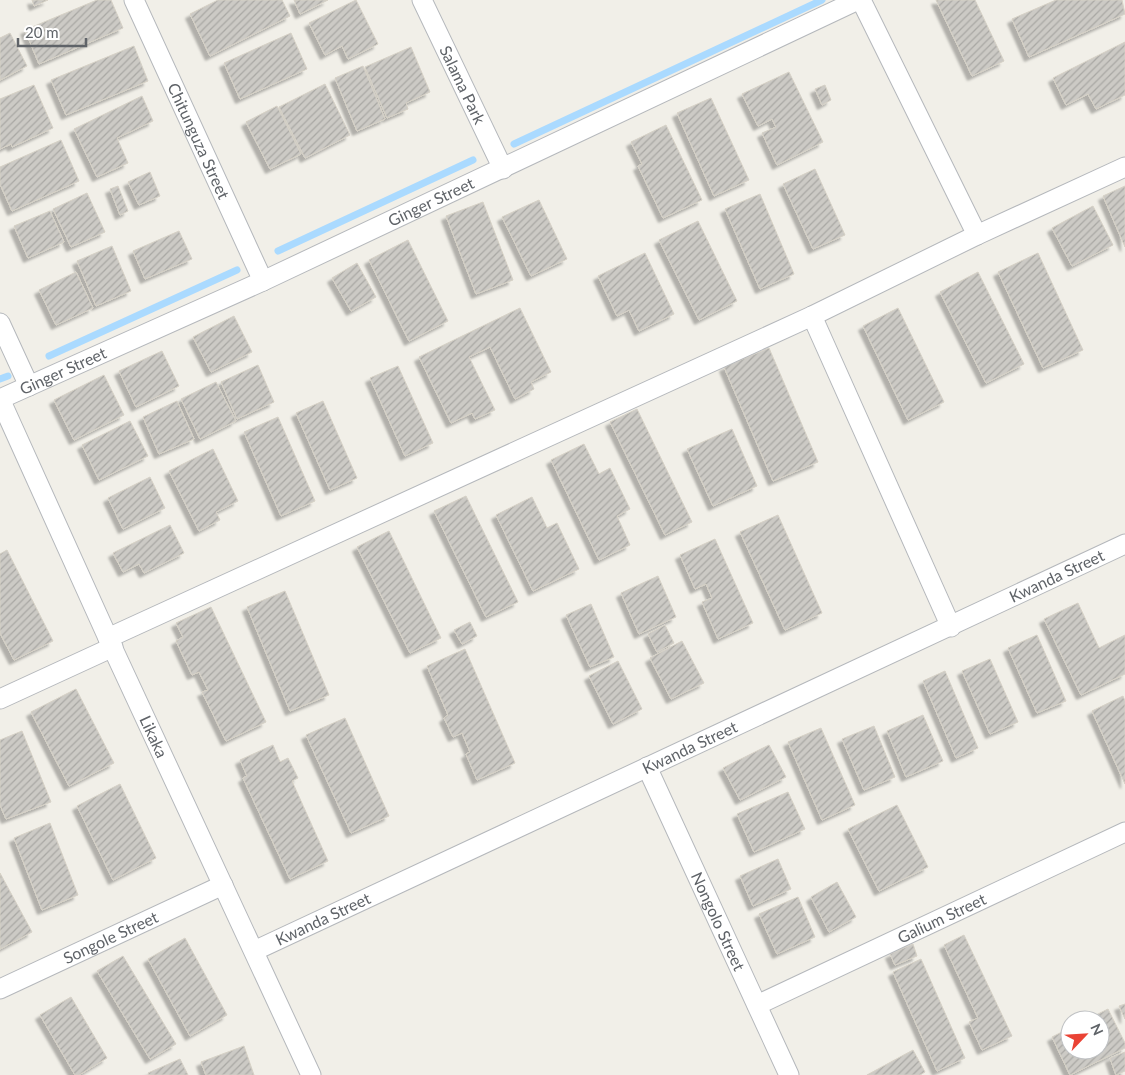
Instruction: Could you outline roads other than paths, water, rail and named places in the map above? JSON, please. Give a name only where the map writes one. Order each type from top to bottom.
[{"type":"street","name":"Chitunguza Street","points":[[134,0],[264,281]]},
{"type":"street","name":"Salama Park","points":[[422,0],[504,170]]},
{"type":"street","name":"Ginger Street","points":[[0,399],[264,281],[504,170],[860,0]]},
{"type":"street","points":[[860,0],[977,235]]},
{"type":"street","points":[[0,699],[110,643],[812,316],[977,235],[1125,166]]},
{"type":"street","points":[[812,316],[951,626]]},
{"type":"street","points":[[0,323],[29,386]]},
{"type":"street","name":"Likaka","points":[[0,399],[110,643],[311,1075]]},
{"type":"street","name":"Kwanda Street","points":[[254,951],[1125,544]]},
{"type":"street","name":"Nongolo Street","points":[[647,767],[789,1075]]},
{"type":"street","name":"Galium Street","points":[[757,1005],[1125,832]]},
{"type":"street","name":"Songole Street","points":[[0,989],[223,885]]},
{"type":"waterway","points":[[514,144],[822,0]]},
{"type":"waterway","points":[[278,251],[473,160]]},
{"type":"waterway","points":[[49,356],[237,270]]},
{"type":"waterway","points":[[0,379],[8,376]]}]
